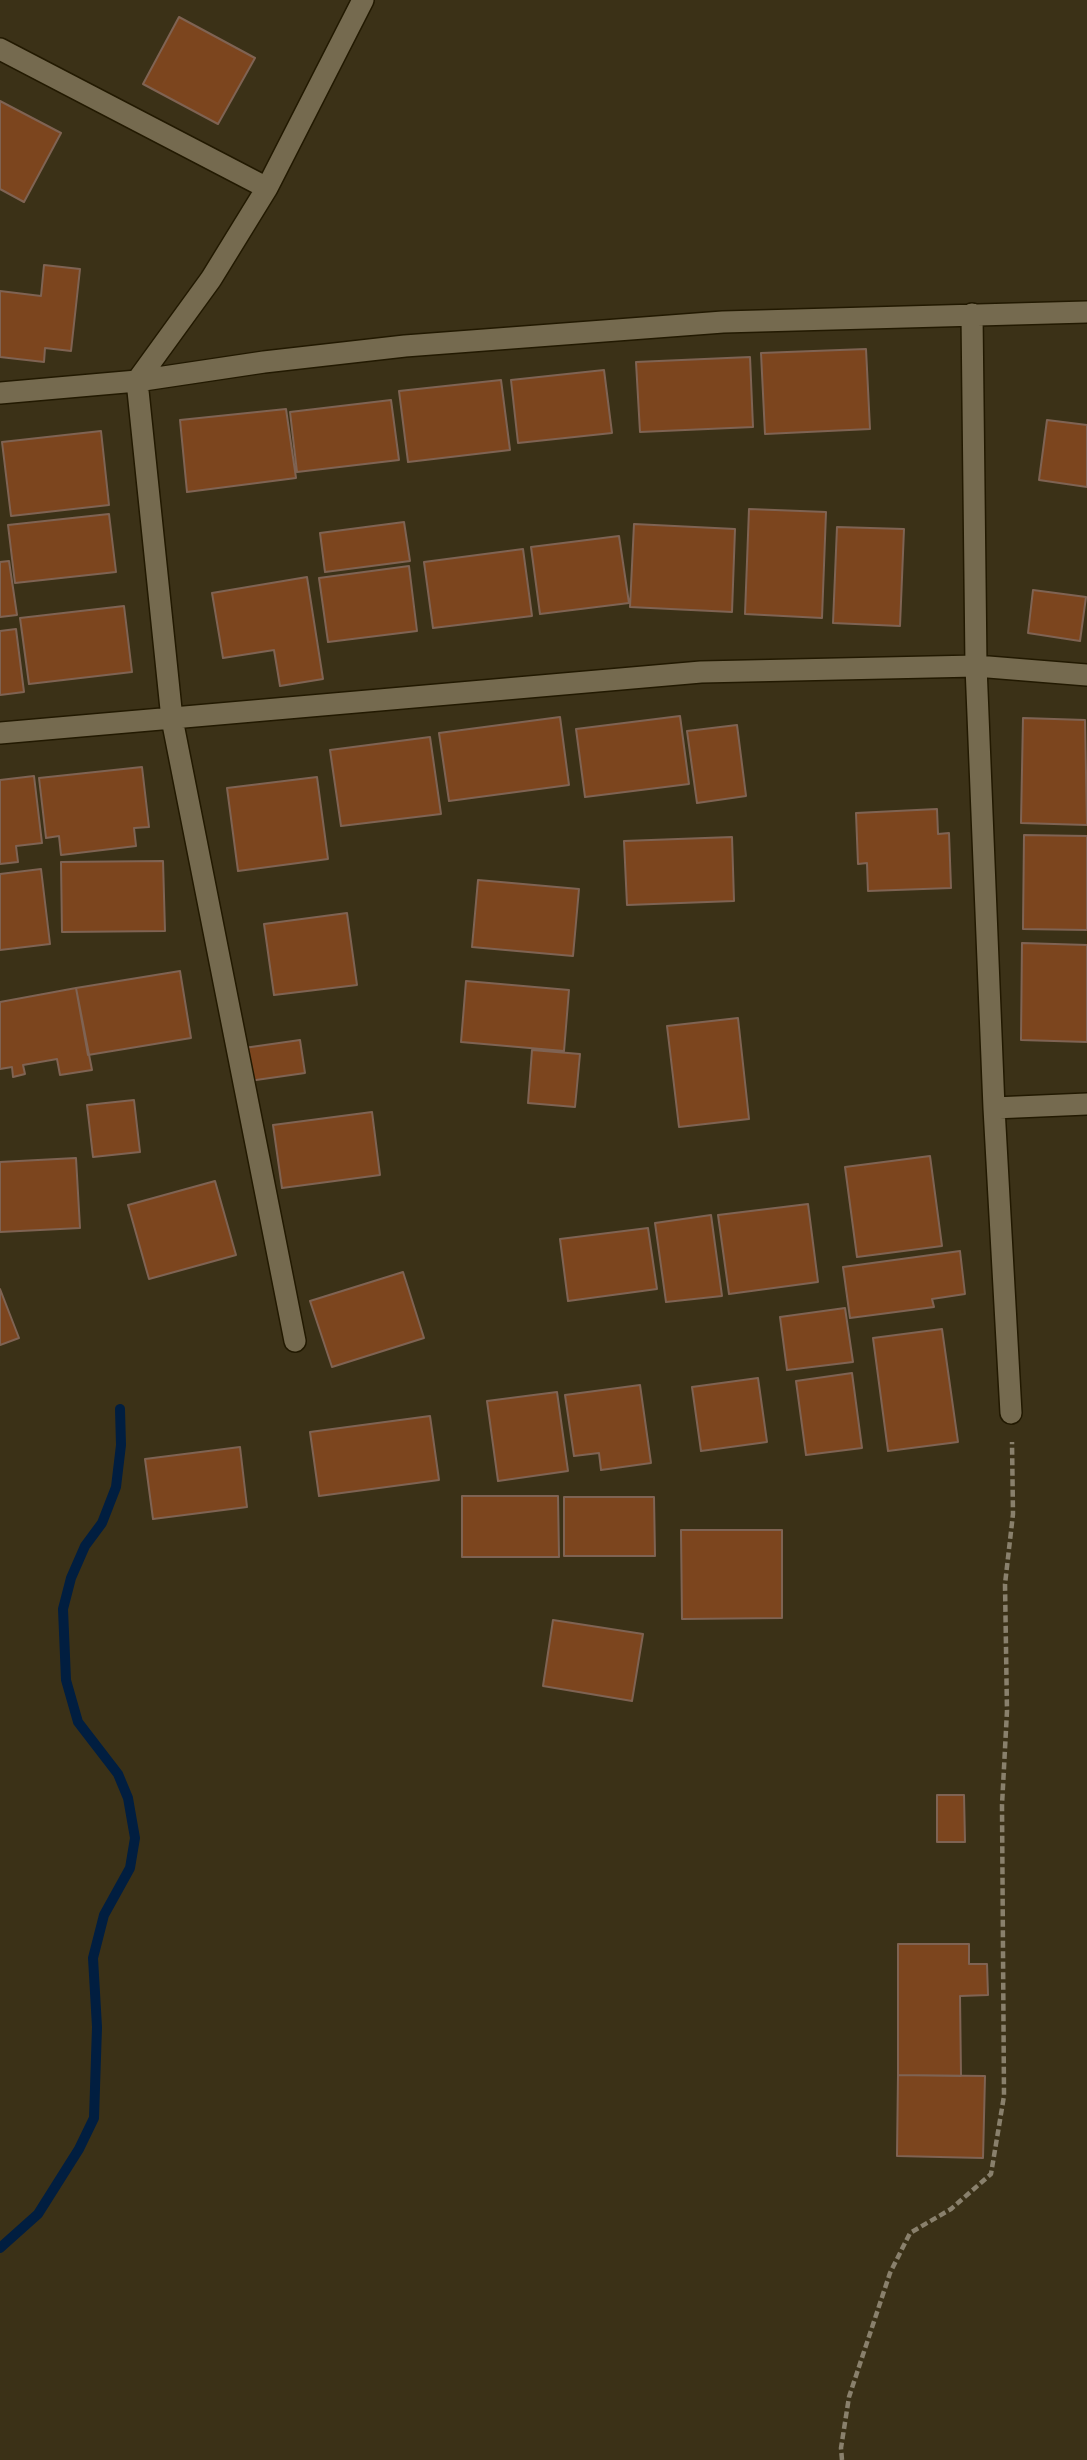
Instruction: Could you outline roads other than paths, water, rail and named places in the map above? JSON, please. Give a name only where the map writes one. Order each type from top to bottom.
[{"type":"street","points":[[295,1341],[172,719],[137,381],[211,279],[267,188],[363,0]]},
{"type":"street","points":[[0,49],[267,188]]},
{"type":"street","points":[[0,393],[137,381],[264,362],[405,346],[723,322],[1087,312]]},
{"type":"street","points":[[972,314],[976,666],[994,1108],[1012,1413]]},
{"type":"street","points":[[0,733],[701,672],[976,666],[1087,675]]},
{"type":"street","points":[[994,1108],[1087,1104]]},
{"type":"waterway","points":[[0,2248],[38,2214],[79,2149],[94,2118],[97,2027],[93,1958],[104,1915],[130,1868],[135,1838],[128,1798],[118,1774],[78,1722],[66,1680],[63,1609],[71,1578],[85,1546],[102,1523],[116,1487],[121,1445],[120,1409]]}]
